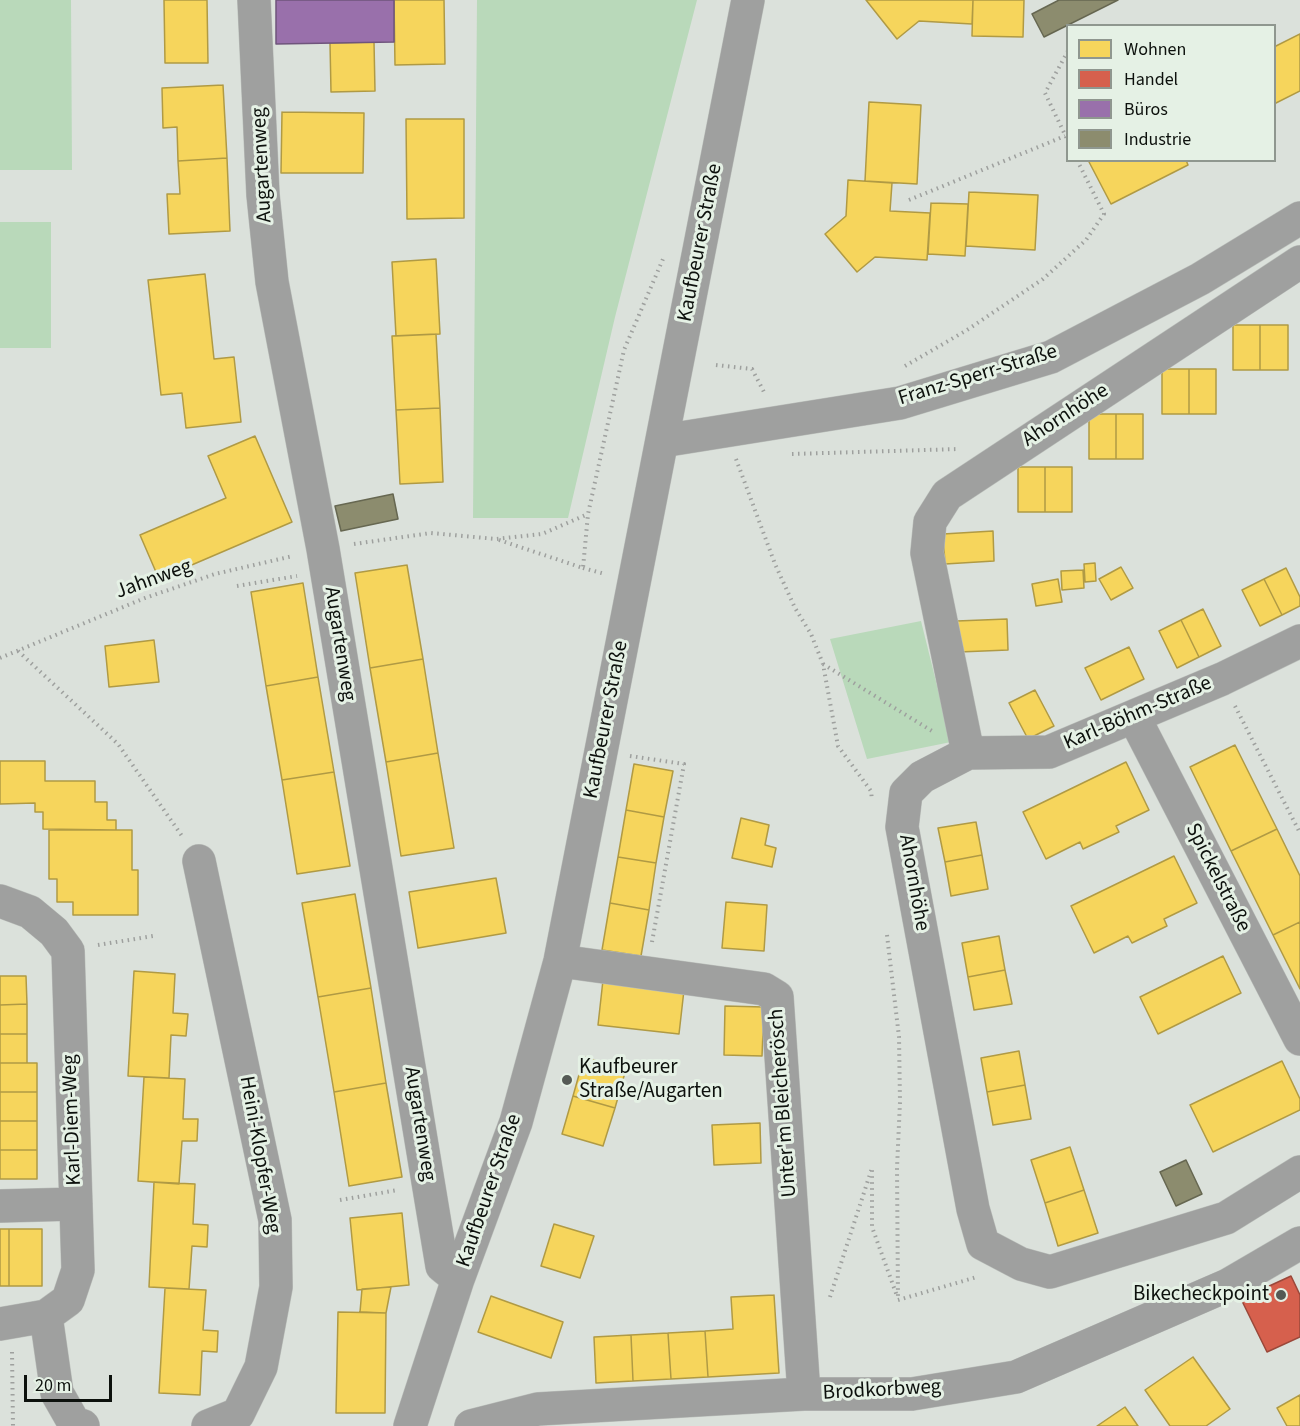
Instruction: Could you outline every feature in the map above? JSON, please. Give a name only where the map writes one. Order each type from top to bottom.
[{"type":"street","name":"Augartenweg","points":[[255,0],[263,195],[272,282],[325,560],[442,1266],[458,1279]]},
{"type":"street","name":"Kaufbeurer Straße","points":[[410,1426],[458,1279],[516,1122],[560,961],[748,0]]},
{"type":"street","name":"Franz-Sperr-Straße","points":[[662,441],[900,403],[1051,357],[1200,279],[1300,219]]},
{"type":"street","name":"Ahornhöhe","points":[[1300,262],[947,495],[930,522],[927,553],[968,753],[922,777],[906,794],[902,827],[971,1197],[983,1244],[1020,1264],[1050,1272],[1226,1218],[1300,1172]]},
{"type":"street","name":"Karl-Böhm-Straße","points":[[968,753],[1049,752],[1222,679],[1300,641]]},
{"type":"street","name":"Spickelstraße","points":[[1134,717],[1300,1039]]},
{"type":"street","name":"Heini-Klopfer-Weg","points":[[199,861],[275,1220],[276,1264],[276,1287],[261,1367],[238,1414],[208,1426]]},
{"type":"street","points":[[0,901],[30,912],[54,932],[68,951]]},
{"type":"street","name":"Karl-Diem-Weg","points":[[6,1323],[46,1316],[68,1300],[78,1270],[68,951]]},
{"type":"street","name":"Unter'm Bleicherösch","points":[[560,961],[764,989],[777,997],[804,1394]]},
{"type":"street","points":[[0,1206],[75,1204]]},
{"type":"street","name":"Brodkorbweg","points":[[471,1426],[538,1409],[804,1394],[912,1394],[1016,1377],[1228,1285],[1300,1243]]},
{"type":"street","points":[[46,1316],[57,1393],[74,1423],[83,1426]]},
{"type":"path","points":[[909,200],[1066,139],[1045,93],[1066,55]]},
{"type":"path","points":[[896,372],[967,330],[1043,279],[1086,240],[1104,214],[1078,162]]},
{"type":"path","points":[[583,568],[588,514],[624,350],[668,249],[661,284]]},
{"type":"path","points":[[716,365],[752,369]]},
{"type":"path","points":[[783,455],[960,449]]},
{"type":"path","points":[[747,456],[735,456],[775,564],[795,609],[811,634],[823,664],[838,746],[871,792],[872,803]]},
{"type":"path","points":[[237,586],[325,560],[431,533],[496,539],[542,534],[588,514]]},
{"type":"path","points":[[496,539],[605,574]]},
{"type":"path","name":"Jahnweg","points":[[0,658],[146,598],[215,574],[325,560]]},
{"type":"path","points":[[603,586],[607,563]]},
{"type":"path","points":[[18,651],[118,744],[199,861]]},
{"type":"path","points":[[823,664],[968,753]]},
{"type":"path","points":[[1222,679],[1300,833]]},
{"type":"path","points":[[601,751],[684,764],[647,973]]},
{"type":"path","points":[[887,932],[899,1037],[898,1300]]},
{"type":"path","points":[[68,951],[153,936]]},
{"type":"path","points":[[828,1305],[872,1168],[872,1227],[898,1300]]},
{"type":"path","points":[[340,1200],[429,1184]]},
{"type":"path","points":[[898,1300],[1020,1264]]},
{"type":"path","points":[[6,1323],[13,1426]]},
{"type":"green space","points":[[0,0],[71,0],[72,170],[0,170]]},
{"type":"green space","points":[[477,0],[697,0],[615,317],[568,518],[473,518]]},
{"type":"green space","points":[[0,222],[51,222],[51,348],[0,348]]},
{"type":"green space","points":[[921,621],[951,742],[867,759],[830,639]]},
{"type":"building: Wohnen","points":[[164,0],[207,0],[208,63],[165,63]]},
{"type":"building: Wohnen","points":[[394,0],[444,0],[445,64],[395,65]]},
{"type":"building: Wohnen","points":[[866,0],[973,0],[972,24],[919,21],[897,39]]},
{"type":"building: Wohnen","points":[[973,0],[1024,0],[1023,37],[972,36]]},
{"type":"building: Wohnen","points":[[1300,34],[1300,91],[1276,103],[1276,46]]},
{"type":"building: Wohnen","points":[[374,42],[375,91],[331,92],[330,43]]},
{"type":"building: Wohnen","points":[[223,85],[227,158],[178,161],[177,127],[163,128],[162,88]]},
{"type":"building: Wohnen","points":[[869,102],[921,105],[917,184],[865,181]]},
{"type":"building: Wohnen","points":[[282,112],[364,113],[363,173],[281,173]]},
{"type":"building: Wohnen","points":[[406,119],[464,119],[464,218],[407,219]]},
{"type":"building: Wohnen","points":[[227,158],[230,231],[169,234],[167,194],[180,194],[178,161]]},
{"type":"building: Wohnen","points":[[1089,162],[1187,162],[1188,165],[1111,204]]},
{"type":"building: Wohnen","points":[[848,180],[892,183],[890,211],[930,213],[927,260],[875,257],[857,272],[825,234],[846,216]]},
{"type":"building: Wohnen","points":[[969,192],[1038,195],[1035,250],[966,246]]},
{"type":"building: Wohnen","points":[[931,203],[968,204],[965,256],[928,254]]},
{"type":"building: Wohnen","points":[[436,259],[440,334],[396,336],[392,262]]},
{"type":"building: Wohnen","points":[[205,274],[214,359],[234,357],[241,422],[186,428],[182,393],[161,395],[148,280]]},
{"type":"building: Wohnen","points":[[1233,325],[1260,325],[1260,370],[1233,370]]},
{"type":"building: Wohnen","points":[[1260,325],[1288,325],[1288,370],[1260,370]]},
{"type":"building: Wohnen","points":[[436,334],[440,408],[396,410],[392,336]]},
{"type":"building: Wohnen","points":[[1162,369],[1189,369],[1189,414],[1162,414]]},
{"type":"building: Wohnen","points":[[1189,369],[1216,369],[1216,414],[1189,414]]},
{"type":"building: Wohnen","points":[[440,408],[443,482],[400,484],[396,410]]},
{"type":"building: Wohnen","points":[[1089,414],[1116,414],[1116,459],[1089,459]]},
{"type":"building: Wohnen","points":[[1116,414],[1143,414],[1143,459],[1116,459]]},
{"type":"building: Wohnen","points":[[255,436],[292,522],[159,579],[140,535],[226,498],[208,456]]},
{"type":"building: Wohnen","points":[[1018,467],[1045,467],[1045,512],[1018,512]]},
{"type":"building: Wohnen","points":[[1045,467],[1072,467],[1072,512],[1045,512]]},
{"type":"building: Wohnen","points":[[993,531],[994,561],[945,564],[943,534]]},
{"type":"building: Wohnen","points":[[1095,563],[1096,581],[1085,582],[1084,564]]},
{"type":"building: Wohnen","points":[[407,565],[423,659],[370,668],[355,573]]},
{"type":"building: Wohnen","points":[[1121,567],[1133,588],[1111,600],[1099,579]]},
{"type":"building: Wohnen","points":[[1286,568],[1300,597],[1300,606],[1282,615],[1264,579]]},
{"type":"building: Wohnen","points":[[1083,570],[1084,588],[1062,590],[1061,571]]},
{"type":"building: Wohnen","points":[[1058,579],[1062,602],[1036,606],[1032,584]]},
{"type":"building: Wohnen","points":[[1264,579],[1282,615],[1260,626],[1242,590]]},
{"type":"building: Wohnen","points":[[303,583],[318,677],[266,686],[251,592]]},
{"type":"building: Wohnen","points":[[1203,609],[1221,646],[1199,657],[1181,620]]},
{"type":"building: Wohnen","points":[[1007,619],[1008,650],[959,652],[957,621]]},
{"type":"building: Wohnen","points":[[1181,620],[1199,657],[1177,668],[1159,631]]},
{"type":"building: Wohnen","points":[[154,640],[159,682],[109,687],[105,646]]},
{"type":"building: Wohnen","points":[[1129,647],[1144,679],[1101,700],[1085,668]]},
{"type":"building: Wohnen","points":[[423,659],[438,753],[386,762],[370,668]]},
{"type":"building: Wohnen","points":[[318,677],[334,772],[282,780],[266,686]]},
{"type":"building: Wohnen","points":[[1035,690],[1054,726],[1028,739],[1009,703]]},
{"type":"building: Wohnen","points":[[1235,745],[1277,829],[1231,851],[1190,767]]},
{"type":"building: Wohnen","points":[[438,753],[454,848],[401,856],[386,762]]},
{"type":"building: Wohnen","points":[[0,761],[45,761],[45,781],[95,781],[95,802],[107,802],[107,820],[116,820],[116,830],[43,829],[43,812],[35,812],[35,803],[0,804]]},
{"type":"building: Wohnen","points":[[1126,762],[1149,810],[1116,826],[1119,832],[1083,849],[1080,842],[1046,859],[1023,812]]},
{"type":"building: Wohnen","points":[[634,764],[673,771],[664,817],[626,810]]},
{"type":"building: Wohnen","points":[[334,772],[350,866],[297,874],[282,780]]},
{"type":"building: Wohnen","points":[[626,810],[664,817],[656,863],[618,857]]},
{"type":"building: Wohnen","points":[[741,818],[769,825],[765,845],[776,848],[772,867],[732,858]]},
{"type":"building: Wohnen","points":[[976,822],[982,855],[945,862],[938,828]]},
{"type":"building: Wohnen","points":[[1277,829],[1300,876],[1300,922],[1273,935],[1231,851]]},
{"type":"building: Wohnen","points":[[49,830],[132,830],[132,870],[138,870],[138,915],[73,915],[73,902],[57,902],[57,879],[49,879]]},
{"type":"building: Wohnen","points":[[982,855],[988,889],[951,896],[945,862]]},
{"type":"building: Wohnen","points":[[1174,856],[1197,903],[1164,919],[1167,926],[1132,943],[1128,936],[1094,953],[1071,906]]},
{"type":"building: Wohnen","points":[[618,857],[656,863],[649,910],[610,903]]},
{"type":"building: Wohnen","points":[[496,878],[506,933],[418,948],[409,892]]},
{"type":"building: Wohnen","points":[[355,894],[371,988],[318,997],[302,903]]},
{"type":"building: Wohnen","points":[[726,902],[767,905],[764,951],[722,948]]},
{"type":"building: Wohnen","points":[[610,903],[649,910],[641,956],[602,950]]},
{"type":"building: Wohnen","points":[[1300,922],[1300,989],[1273,935]]},
{"type":"building: Wohnen","points":[[999,936],[1005,970],[968,977],[962,943]]},
{"type":"building: Wohnen","points":[[1223,956],[1241,993],[1158,1034],[1140,997]]},
{"type":"building: Wohnen","points":[[1005,970],[1012,1004],[974,1010],[968,977]]},
{"type":"building: Wohnen","points":[[134,971],[175,974],[173,1013],[188,1014],[186,1036],[171,1035],[169,1078],[128,1076]]},
{"type":"building: Wohnen","points":[[0,976],[26,976],[27,1004],[0,1005]]},
{"type":"building: Wohnen","points":[[603,980],[684,990],[679,1034],[598,1025]]},
{"type":"building: Wohnen","points":[[371,988],[386,1083],[334,1092],[318,997]]},
{"type":"building: Wohnen","points":[[27,1004],[27,1034],[0,1034],[0,1005]]},
{"type":"building: Wohnen","points":[[725,1006],[764,1007],[762,1056],[724,1055]]},
{"type":"building: Wohnen","points":[[0,1034],[27,1034],[27,1063],[0,1063]]},
{"type":"building: Wohnen","points":[[1019,1051],[1025,1085],[987,1092],[981,1058]]},
{"type":"building: Wohnen","points":[[584,1057],[626,1069],[615,1108],[573,1096]]},
{"type":"building: Wohnen","points":[[1282,1061],[1300,1099],[1300,1110],[1213,1152],[1190,1105]]},
{"type":"building: Wohnen","points":[[0,1063],[37,1063],[37,1092],[0,1092]]},
{"type":"building: Wohnen","points":[[144,1077],[185,1079],[183,1119],[198,1119],[197,1141],[182,1141],[179,1184],[138,1181]]},
{"type":"building: Wohnen","points":[[386,1083],[402,1177],[349,1186],[334,1092]]},
{"type":"building: Wohnen","points":[[1025,1085],[1031,1119],[993,1125],[987,1092]]},
{"type":"building: Wohnen","points":[[0,1092],[37,1092],[37,1121],[0,1121]]},
{"type":"building: Wohnen","points":[[573,1096],[615,1108],[603,1146],[562,1134]]},
{"type":"building: Wohnen","points":[[0,1121],[37,1121],[37,1150],[0,1150]]},
{"type":"building: Wohnen","points":[[760,1123],[761,1163],[714,1165],[712,1125]]},
{"type":"building: Wohnen","points":[[1070,1147],[1084,1190],[1045,1203],[1031,1160]]},
{"type":"building: Wohnen","points":[[0,1150],[37,1150],[37,1179],[0,1179]]},
{"type":"building: Wohnen","points":[[154,1182],[195,1184],[193,1224],[208,1225],[207,1247],[192,1246],[189,1289],[149,1287]]},
{"type":"building: Wohnen","points":[[1084,1190],[1098,1233],[1058,1246],[1045,1203]]},
{"type":"building: Wohnen","points":[[402,1213],[409,1285],[357,1290],[350,1218]]},
{"type":"building: Wohnen","points":[[554,1224],[594,1236],[580,1278],[541,1266]]},
{"type":"building: Wohnen","points":[[0,1229],[9,1229],[9,1286],[0,1286]]},
{"type":"building: Wohnen","points":[[9,1229],[42,1229],[42,1286],[9,1286]]},
{"type":"building: Wohnen","points":[[391,1287],[386,1313],[360,1312],[362,1289]]},
{"type":"building: Wohnen","points":[[165,1288],[206,1290],[203,1330],[218,1331],[217,1352],[202,1351],[200,1395],[159,1393]]},
{"type":"building: Wohnen","points":[[774,1295],[779,1373],[708,1377],[705,1331],[733,1329],[731,1297]]},
{"type":"building: Wohnen","points":[[491,1296],[563,1322],[551,1358],[478,1332]]},
{"type":"building: Wohnen","points":[[338,1312],[386,1313],[385,1413],[336,1413]]},
{"type":"building: Wohnen","points":[[705,1331],[708,1377],[671,1379],[668,1333]]},
{"type":"building: Wohnen","points":[[668,1333],[671,1379],[633,1381],[631,1335]]},
{"type":"building: Wohnen","points":[[631,1335],[633,1381],[596,1383],[594,1337]]},
{"type":"building: Wohnen","points":[[1193,1357],[1230,1409],[1206,1426],[1170,1426],[1145,1390]]},
{"type":"building: Wohnen","points":[[1300,1395],[1300,1426],[1287,1426],[1277,1408]]},
{"type":"building: Wohnen","points":[[1125,1407],[1138,1426],[1097,1426]]},
{"type":"building: Handel","points":[[1291,1276],[1300,1295],[1300,1337],[1267,1352],[1241,1299]]},
{"type":"building: Büros","points":[[276,0],[394,0],[394,42],[276,44]]},
{"type":"building: Industrie","points":[[1059,0],[1118,0],[1044,37],[1032,14]]},
{"type":"building: Industrie","points":[[393,494],[398,519],[341,531],[335,506]]},
{"type":"building: Industrie","points":[[1186,1160],[1202,1194],[1176,1206],[1160,1172]]},
{"type":"place","name":"Kaufbeurer Straße/Augarten","points":[[567,1080]]},
{"type":"place","name":"Bikecheckpoint","points":[[1281,1295]]}]
